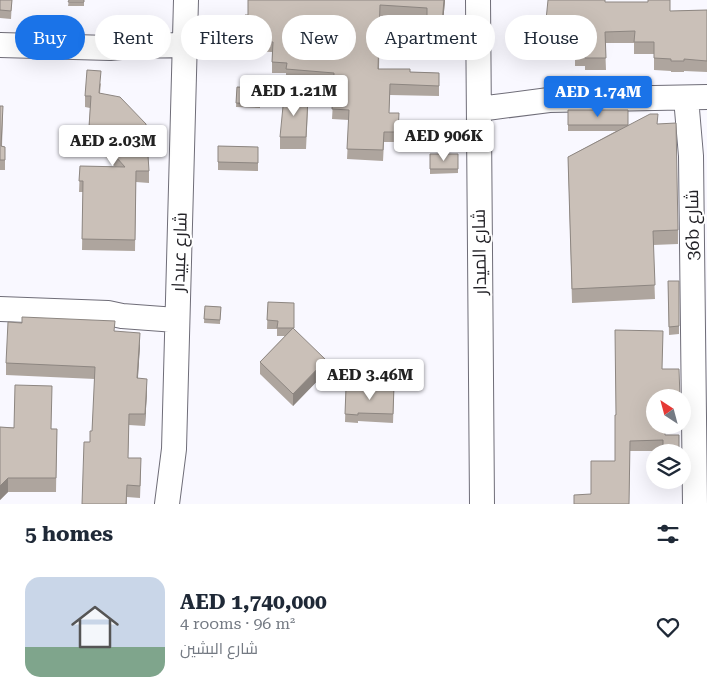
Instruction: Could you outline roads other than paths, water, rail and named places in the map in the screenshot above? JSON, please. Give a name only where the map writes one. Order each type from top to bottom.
[{"type":"street","name":"شارع عبيدار","points":[[186,0],[186,15]]},
{"type":"street","name":"شارع الميدار","points":[[478,0],[482,504]]},
{"type":"street","points":[[0,45],[110,48],[140,55],[181,52]]},
{"type":"street","name":"شارع عبيدار","points":[[168,504],[174,449],[185,60]]},
{"type":"street","points":[[478,101],[527,96],[549,100],[697,98]]},
{"type":"street","name":"36b شارع","points":[[694,504],[691,156],[697,98]]},
{"type":"street","points":[[0,309],[108,313],[177,312]]}]
